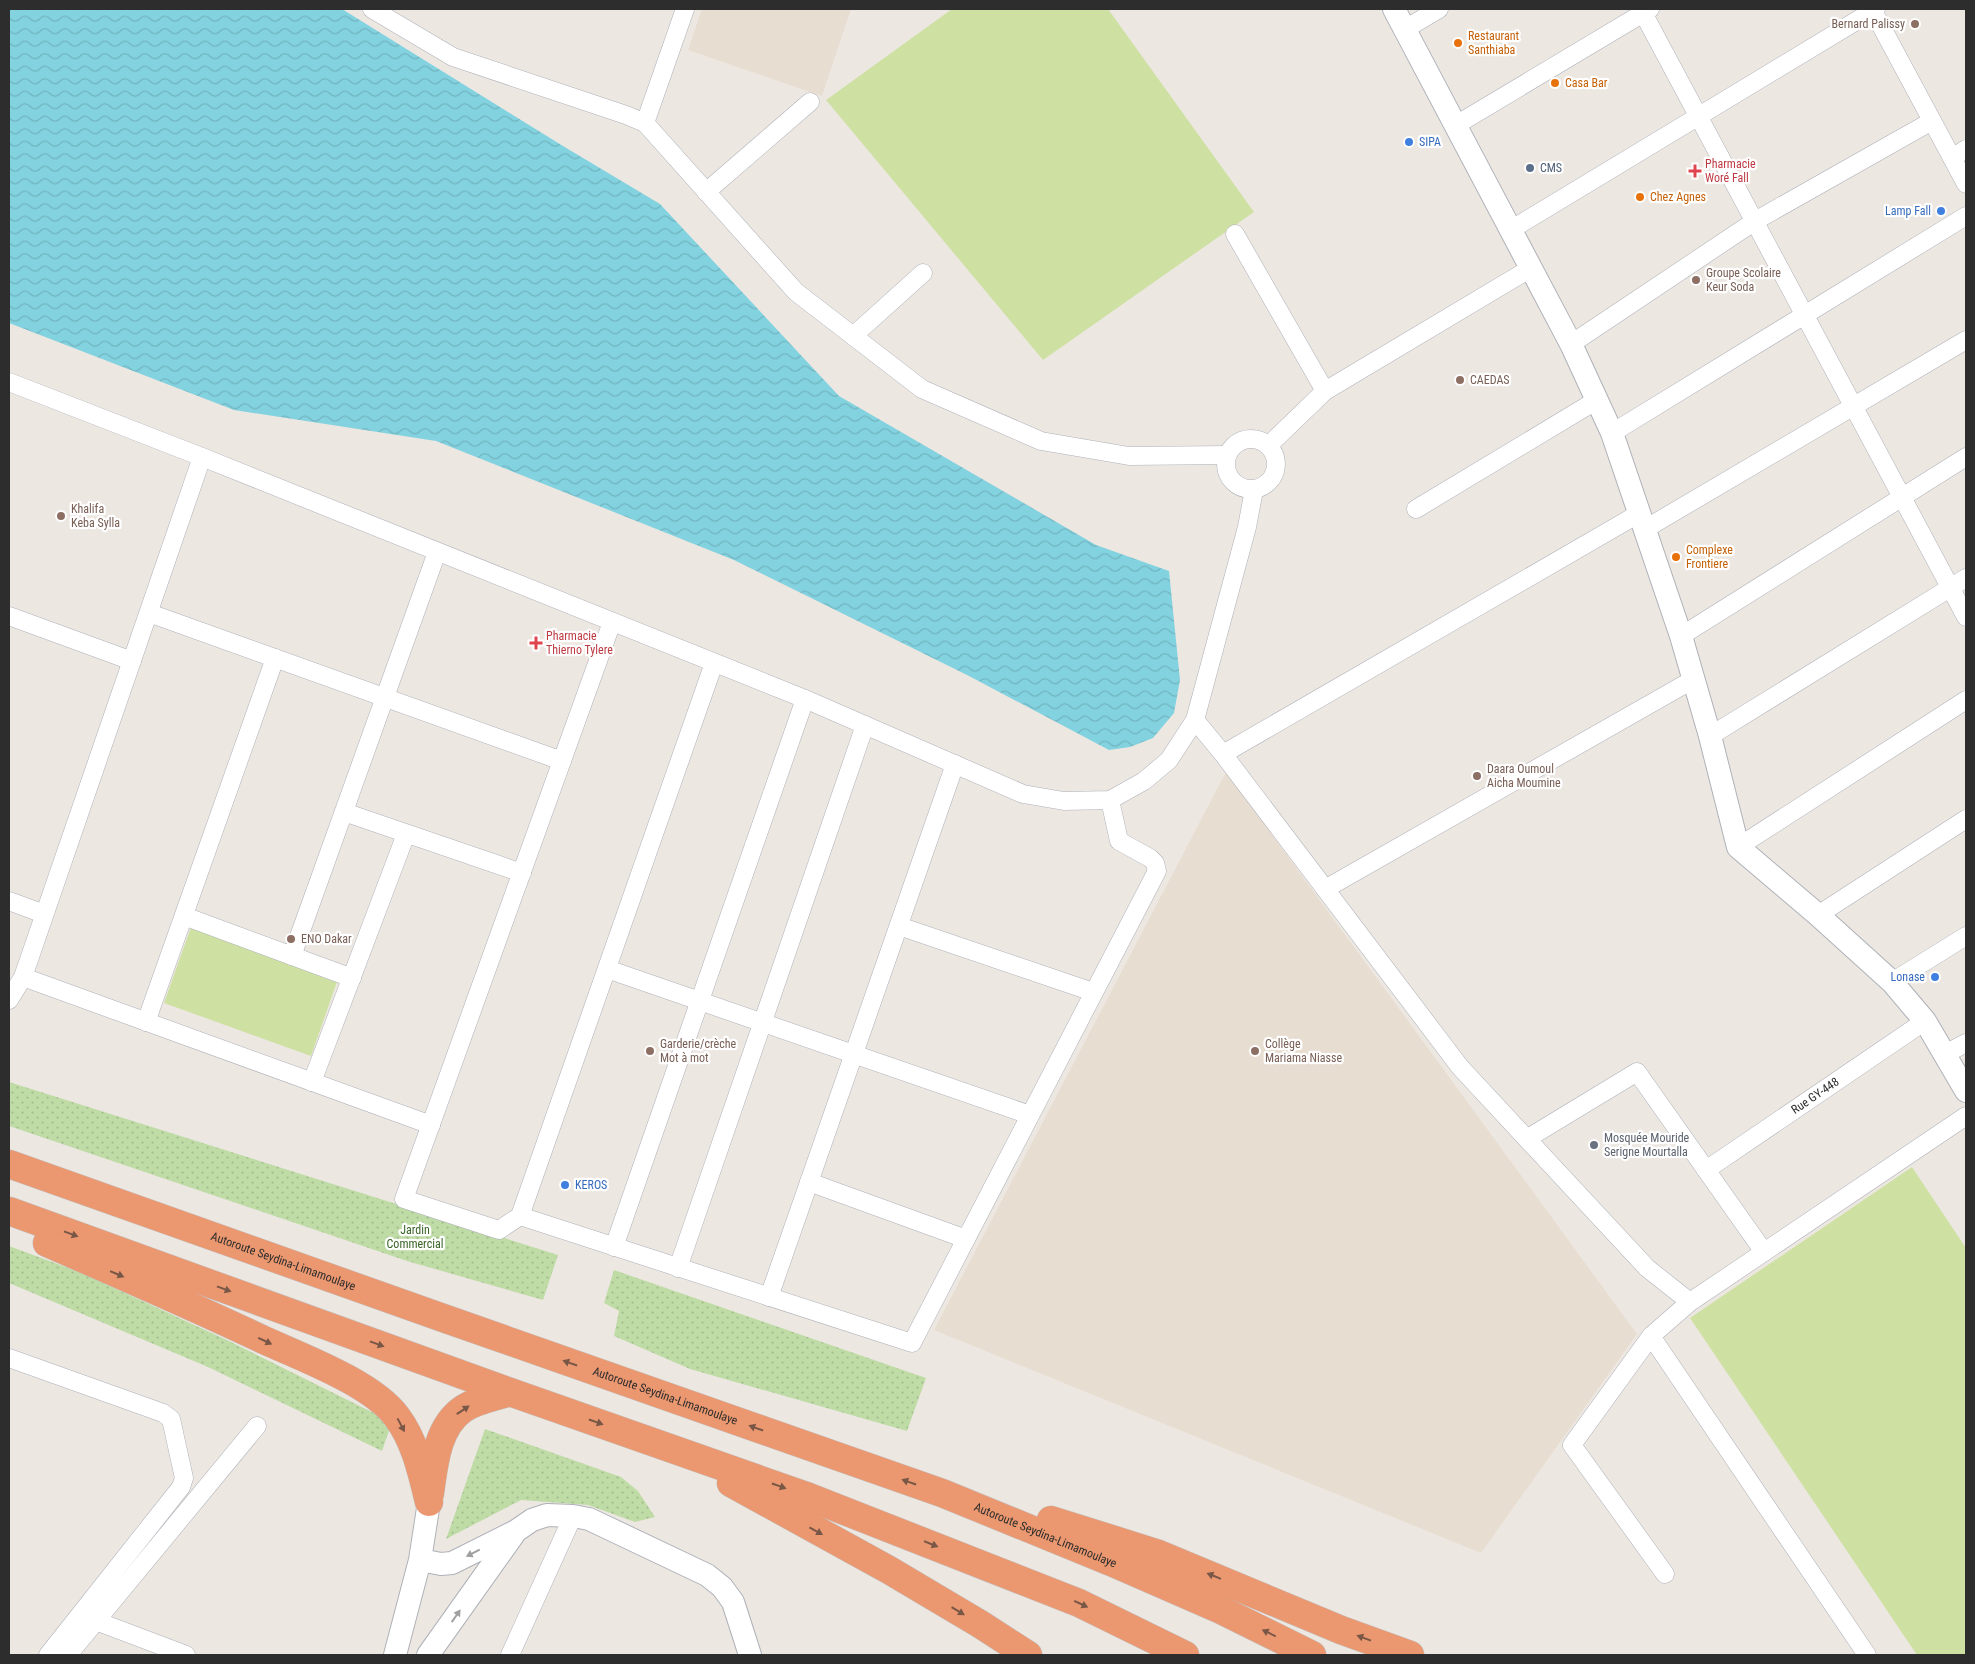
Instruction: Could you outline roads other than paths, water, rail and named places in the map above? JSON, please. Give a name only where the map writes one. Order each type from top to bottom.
[{"type":"highway","name":"Autoroute Seydina-Limamoulaye","points":[[9,1164],[455,1323],[942,1493],[1111,1562],[1221,1610],[1312,1655]]},
{"type":"highway","points":[[9,1212],[510,1392],[818,1500],[1079,1603],[1185,1655]]},
{"type":"highway","points":[[9,1226],[287,1350],[364,1389],[383,1402],[397,1417],[421,1467],[429,1502]]},
{"type":"highway","points":[[429,1502],[436,1458],[442,1436],[450,1420],[464,1408],[510,1392]]},
{"type":"highway","points":[[634,1435],[738,1487],[888,1570],[980,1624],[1028,1655]]},
{"type":"highway","points":[[942,1493],[1038,1516],[1156,1553],[1341,1630],[1410,1655]]},
{"type":"street","points":[[372,9],[453,57],[626,115],[645,124],[796,292],[922,389],[1041,441],[1129,456],[1227,455]]},
{"type":"street","points":[[645,124],[685,9]]},
{"type":"street","points":[[1394,9],[1512,229],[1571,344],[1612,433],[1681,636],[1710,736],[1738,847],[1818,915],[1892,982],[1925,1021],[1966,1091]]},
{"type":"street","points":[[1405,29],[1438,9]]},
{"type":"street","points":[[1512,229],[1874,9],[1932,121],[1959,154],[1966,184]]},
{"type":"street","points":[[1456,125],[1645,10],[1698,116],[1966,617]]},
{"type":"street","points":[[706,192],[810,102]]},
{"type":"street","points":[[1571,344],[1755,221],[1932,121]]},
{"type":"street","points":[[1612,433],[1966,216]]},
{"type":"street","points":[[1235,234],[1325,391]]},
{"type":"street","points":[[1268,445],[1325,391],[1531,268]]},
{"type":"street","points":[[852,336],[923,273]]},
{"type":"street","points":[[1223,754],[1642,521],[1854,406],[1966,340]]},
{"type":"street","points":[[9,382],[805,699],[1024,794],[1064,801],[1110,800],[1144,781],[1169,760],[1195,720],[1247,527],[1254,490]]},
{"type":"street","points":[[1416,509],[1597,400]]},
{"type":"street","points":[[1245,439],[1257,439],[1268,445],[1275,455],[1277,467],[1273,478],[1264,486],[1254,490],[1241,488],[1230,480],[1226,468],[1227,455],[1234,445],[1245,439]]},
{"type":"street","points":[[1681,636],[1966,457]]},
{"type":"street","points":[[9,1000],[23,977],[202,458]]},
{"type":"street","points":[[292,956],[437,552]]},
{"type":"street","points":[[1710,736],[1966,578]]},
{"type":"street","points":[[149,613],[562,761]]},
{"type":"street","points":[[9,616],[132,661]]},
{"type":"street","points":[[612,622],[404,1199],[499,1230],[520,1216],[714,663]]},
{"type":"street","points":[[146,1022],[275,658]]},
{"type":"street","points":[[1325,889],[1694,679]]},
{"type":"street","points":[[614,1247],[805,699]]},
{"type":"street","points":[[1738,847],[1966,700]]},
{"type":"street","points":[[1195,720],[1223,754],[1460,1067],[1647,1268],[1690,1302]]},
{"type":"street","points":[[678,1268],[865,725]]},
{"type":"street","points":[[769,1297],[955,764]]},
{"type":"street","points":[[520,1216],[912,1343],[1157,871],[1155,863],[1150,858],[1120,841],[1110,800]]},
{"type":"street","points":[[344,812],[522,873]]},
{"type":"street","points":[[1818,915],[1966,819]]},
{"type":"street","points":[[312,1082],[406,834]]},
{"type":"street","points":[[9,901],[44,914]]},
{"type":"street","points":[[184,916],[352,978]]},
{"type":"street","points":[[898,926],[1093,992]]},
{"type":"street","points":[[1892,982],[1966,936]]},
{"type":"street","points":[[607,969],[1030,1115]]},
{"type":"street","points":[[23,977],[431,1125]]},
{"type":"street","name":"Rue GY-448","points":[[1706,1170],[1925,1021]]},
{"type":"street","points":[[1945,1054],[1966,1043]]},
{"type":"street","points":[[1528,1138],[1637,1072],[1764,1252]]},
{"type":"street","points":[[1664,1574],[1572,1445],[1651,1336],[1690,1302],[1966,1116]]},
{"type":"street","points":[[809,1182],[966,1239]]},
{"type":"street","points":[[1651,1336],[1867,1655]]},
{"type":"street","points":[[9,1358],[163,1413],[171,1419],[184,1478],[181,1487],[48,1655]]},
{"type":"street","points":[[68,1655],[257,1426]]},
{"type":"street","points":[[395,1655],[420,1560],[429,1502]]},
{"type":"street","points":[[420,1560],[442,1564],[452,1563],[516,1531],[532,1520],[547,1515],[573,1516],[597,1523],[707,1575],[722,1587],[733,1602],[750,1655]]},
{"type":"street","points":[[510,1655],[573,1516]]},
{"type":"street","points":[[428,1655],[516,1531]]},
{"type":"street","points":[[96,1621],[186,1655]]},
{"type":"water","points":[[9,9],[342,9],[660,204],[839,396],[1096,545],[1169,571],[1180,680],[1174,713],[1153,738],[1130,747],[1109,750],[969,676],[734,560],[436,441],[234,410],[9,323]]},
{"type":"place","name":"Bernard Palissy","points":[[1915,24]]},
{"type":"place","name":"Restaurant Santhiaba","points":[[1458,43]]},
{"type":"place","name":"Casa Bar","points":[[1555,83]]},
{"type":"place","name":"SIPA","points":[[1409,142]]},
{"type":"place","name":"CMS","points":[[1530,168]]},
{"type":"place","name":"Pharmacie Woré Fall","points":[[1695,171]]},
{"type":"place","name":"Chez Agnes","points":[[1640,197]]},
{"type":"place","name":"Lamp Fall","points":[[1941,211]]},
{"type":"place","name":"Groupe Scolaire Keur Soda","points":[[1696,280]]},
{"type":"place","name":"CAEDAS","points":[[1460,380]]},
{"type":"place","name":"Khalifa Keba Sylla","points":[[61,516]]},
{"type":"place","name":"Complexe Frontiere","points":[[1676,557]]},
{"type":"place","name":"Pharmacie Thierno Tylere","points":[[536,643]]},
{"type":"place","name":"Daara Oumoul Aicha Moumine","points":[[1477,776]]},
{"type":"place","name":"ENO Dakar","points":[[291,939]]},
{"type":"place","name":"Lonase","points":[[1935,977]]},
{"type":"place","name":"Garderie/crèche Mot à mot","points":[[650,1051]]},
{"type":"place","name":"Collège Mariama Niasse","points":[[1255,1051]]},
{"type":"place","name":"Mosquée Mouride Serigne Mourtalla","points":[[1594,1145]]},
{"type":"place","name":"KEROS","points":[[565,1185]]},
{"type":"park label","name":"Jardin Commercial","points":[[415,1237]]}]
